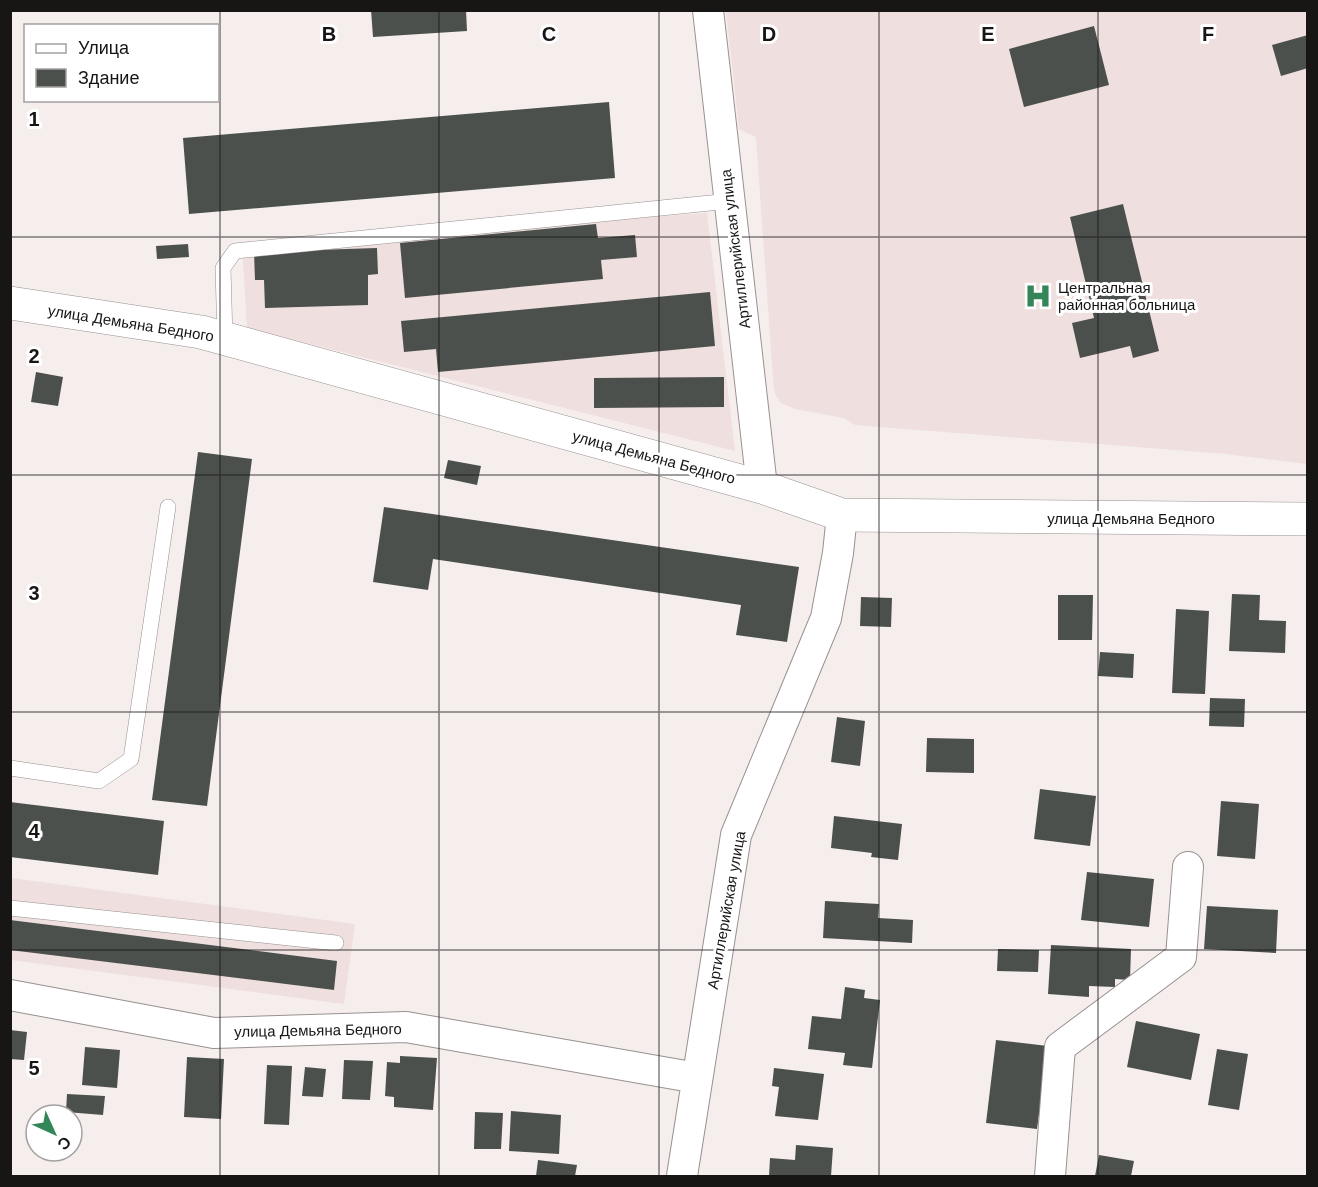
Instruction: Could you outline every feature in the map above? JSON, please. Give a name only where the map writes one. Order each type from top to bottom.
[{"type":"street","name":"Артиллерийская улица","points":[[708,10],[762,487]]},
{"type":"street","name":"улица Демьяна Бедного","points":[[10,303],[201,332],[762,487],[842,515],[1308,519]]},
{"type":"street","name":"Артиллерийская улица","points":[[682,1176],[736,835],[826,618],[838,553],[842,515]]},
{"type":"street","points":[[1050,1176],[1060,1047],[1181,957],[1188,867]]},
{"type":"street","name":"улица Демьяна Бедного","points":[[10,995],[214,1033],[406,1027],[697,1078]]},
{"type":"lane","points":[[225,339],[223,268],[235,251],[730,201]]},
{"type":"lane","points":[[10,768],[99,781],[131,759],[168,507]]},
{"type":"lane","points":[[10,908],[336,943]]},
{"type":"shaded area","name":"Центральная районная больница","points":[[726,11],[1307,11],[1307,464],[1226,454],[855,425],[844,418],[795,409],[781,403],[775,394],[773,379],[756,137],[739,129]]},
{"type":"shaded area","points":[[707,213],[735,451],[247,328],[242,244]]},
{"type":"shaded area","points":[[11,878],[355,924],[344,1004],[11,960]]},
{"type":"building","points":[[371,10],[466,10],[467,31],[373,37]]},
{"type":"building","points":[[1094,26],[1109,85],[1024,107],[1009,49]]},
{"type":"building","points":[[1308,35],[1308,68],[1281,76],[1272,45]]},
{"type":"building","points":[[609,102],[615,178],[189,214],[183,138]]},
{"type":"building","points":[[1123,204],[1159,351],[1133,358],[1130,346],[1080,358],[1072,323],[1094,318],[1070,217]]},
{"type":"building","points":[[596,224],[598,238],[635,235],[637,257],[601,260],[603,279],[405,298],[400,243]]},
{"type":"building","points":[[188,244],[189,257],[157,259],[156,246]]},
{"type":"building","points":[[377,248],[378,274],[368,275],[368,305],[265,308],[264,280],[255,280],[254,252]]},
{"type":"building","points":[[710,292],[715,346],[438,372],[436,349],[404,352],[401,321]]},
{"type":"building","points":[[36,372],[63,377],[58,406],[31,402]]},
{"type":"building","points":[[724,377],[724,407],[594,408],[594,378]]},
{"type":"building","points":[[198,452],[252,459],[207,806],[152,800]]},
{"type":"building","points":[[448,460],[481,466],[477,485],[444,478]]},
{"type":"building","points":[[384,507],[799,567],[787,642],[736,635],[741,605],[433,559],[428,590],[373,582]]},
{"type":"building","points":[[1232,594],[1260,595],[1259,620],[1286,621],[1285,653],[1229,651]]},
{"type":"building","points":[[1058,595],[1093,595],[1092,640],[1058,640]]},
{"type":"building","points":[[861,597],[892,598],[891,627],[860,626]]},
{"type":"building","points":[[1176,609],[1209,611],[1205,694],[1172,693]]},
{"type":"building","points":[[1100,652],[1134,654],[1133,678],[1098,676]]},
{"type":"building","points":[[1210,698],[1245,699],[1244,727],[1209,726]]},
{"type":"building","points":[[837,717],[865,721],[860,766],[831,762]]},
{"type":"building","points":[[927,738],[974,739],[974,773],[926,772]]},
{"type":"building","points":[[1040,789],[1096,796],[1090,846],[1034,839]]},
{"type":"building","points":[[1221,801],[1259,804],[1255,859],[1217,856]]},
{"type":"building","points":[[10,802],[164,821],[158,875],[10,857]]},
{"type":"building","points":[[834,816],[902,824],[898,860],[871,857],[872,853],[831,848]]},
{"type":"building","points":[[1087,872],[1154,879],[1149,927],[1081,920]]},
{"type":"building","points":[[825,901],[879,904],[878,918],[913,920],[912,943],[823,938]]},
{"type":"building","points":[[1207,906],[1278,910],[1276,953],[1204,949]]},
{"type":"building","points":[[10,920],[337,961],[334,990],[10,950]]},
{"type":"building","points":[[1051,945],[1131,949],[1130,980],[1115,979],[1115,987],[1089,986],[1089,997],[1048,994]]},
{"type":"building","points":[[998,949],[1039,950],[1038,972],[997,971]]},
{"type":"building","points":[[845,987],[865,990],[864,998],[880,1000],[872,1068],[843,1065],[845,1053],[808,1049],[812,1016],[841,1019]]},
{"type":"building","points":[[1136,1021],[1200,1034],[1191,1080],[1127,1067]]},
{"type":"building","points":[[10,1030],[27,1032],[24,1060],[10,1059]]},
{"type":"building","points":[[996,1040],[1048,1046],[1037,1129],[986,1123]]},
{"type":"building","points":[[85,1047],[120,1050],[117,1088],[82,1085]]},
{"type":"building","points":[[1217,1049],[1248,1054],[1239,1110],[1208,1105]]},
{"type":"building","points":[[400,1056],[437,1058],[433,1110],[394,1107],[394,1097],[385,1096],[387,1062],[400,1063]]},
{"type":"building","points":[[187,1057],[224,1059],[221,1119],[184,1117]]},
{"type":"building","points":[[344,1060],[373,1061],[370,1100],[342,1099]]},
{"type":"building","points":[[267,1065],[292,1066],[289,1125],[264,1124]]},
{"type":"building","points":[[305,1067],[326,1069],[323,1097],[302,1096]]},
{"type":"building","points":[[774,1068],[824,1074],[818,1120],[775,1116],[779,1087],[772,1086]]},
{"type":"building","points":[[67,1094],[105,1096],[103,1115],[84,1113],[84,1103],[66,1103]]},
{"type":"building","points":[[511,1111],[561,1115],[559,1154],[509,1151]]},
{"type":"building","points":[[475,1112],[503,1113],[501,1149],[474,1149]]},
{"type":"building","points":[[796,1145],[833,1148],[831,1176],[769,1176],[770,1158],[795,1160]]},
{"type":"building","points":[[1099,1155],[1134,1161],[1131,1176],[1095,1176]]},
{"type":"building","points":[[538,1160],[577,1165],[575,1176],[536,1176]]},
{"type":"place","name":"Центральная районная больница","points":[[1038,296]]}]
